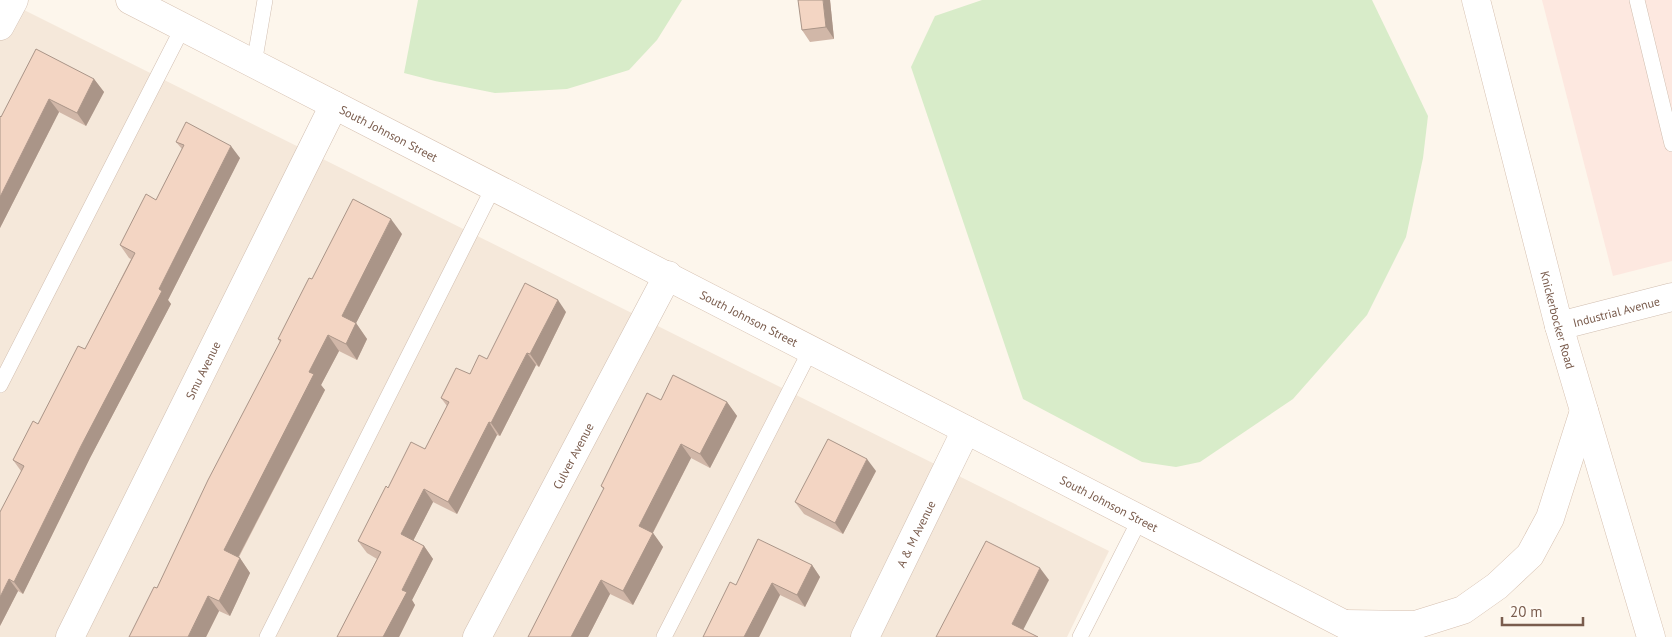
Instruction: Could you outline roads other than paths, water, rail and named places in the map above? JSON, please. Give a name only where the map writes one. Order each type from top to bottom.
[{"type":"main road","points":[[0,26],[14,0]]},
{"type":"main road","name":"South Johnson Street","points":[[130,0],[1369,637]]},
{"type":"main road","name":"Knickerbocker Road","points":[[1476,0],[1559,326],[1651,637]]},
{"type":"main road","name":"Smu Avenue","points":[[70,637],[334,104]]},
{"type":"main road","name":"Culver Avenue","points":[[477,637],[668,275]]},
{"type":"main road","name":"Industrial Avenue","points":[[1559,326],[1672,296]]},
{"type":"main road","points":[[1343,624],[1415,625],[1463,610],[1497,586],[1530,555],[1550,518],[1584,411]]},
{"type":"main road","name":"A & M Avenue","points":[[865,637],[966,430]]},
{"type":"lane","points":[[254,64],[265,0]]},
{"type":"lane","points":[[1637,0],[1672,144]]},
{"type":"lane","points":[[0,385],[182,27]]},
{"type":"lane","points":[[267,637],[494,186]]},
{"type":"lane","points":[[664,637],[811,349]]},
{"type":"lane","points":[[1080,637],[1140,519]]}]
